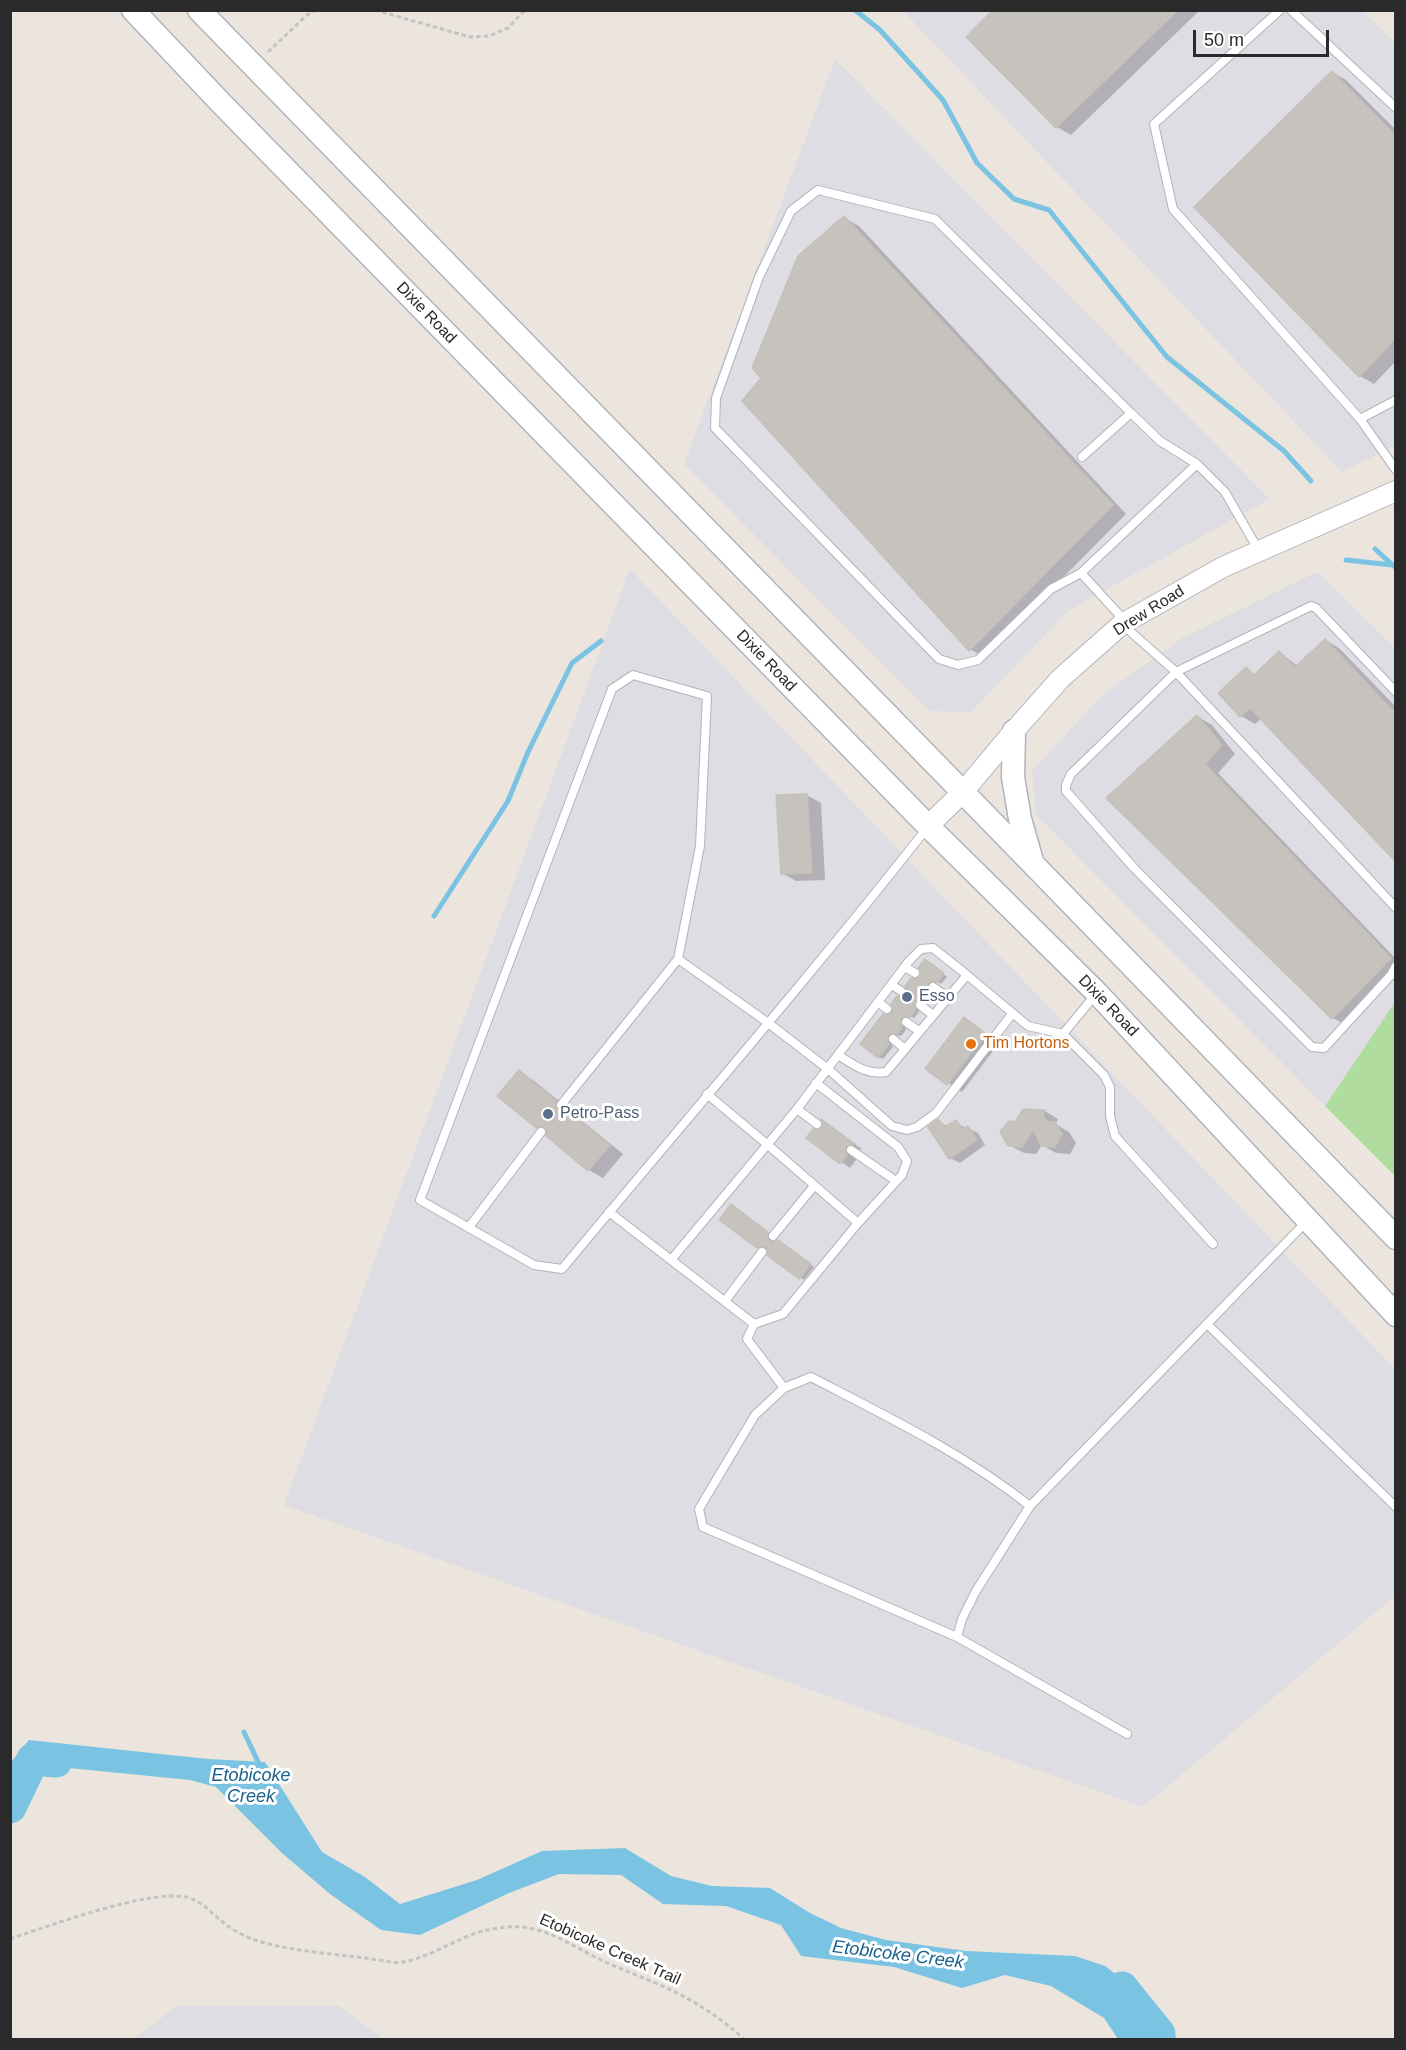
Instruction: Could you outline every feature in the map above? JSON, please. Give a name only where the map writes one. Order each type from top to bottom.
[{"type":"main road","name":"Dixie Road","points":[[133,10],[928,826],[1097,993],[1395,1314]]},
{"type":"main road","points":[[200,10],[1395,1238]]},
{"type":"main road","points":[[1014,730],[1013,777],[1020,819],[1032,863]]},
{"type":"street","name":"Drew Road","points":[[928,826],[963,792],[1060,679],[1124,623],[1223,567],[1395,491]]},
{"type":"lane","points":[[1280,10],[1154,124],[1173,209],[1360,419],[1395,470]]},
{"type":"lane","points":[[1291,10],[1395,108]]},
{"type":"lane","points":[[1197,464],[1081,573],[1051,589],[978,660],[958,665],[939,659],[715,428],[716,398],[759,277],[791,211],[818,190],[935,219],[1160,441],[1197,464],[1226,492],[1259,551]]},
{"type":"lane","points":[[1360,419],[1395,400]]},
{"type":"lane","points":[[1082,457],[1131,413]]},
{"type":"lane","points":[[1081,573],[1124,623],[1176,672],[1395,908]]},
{"type":"lane","points":[[1395,692],[1316,608],[1311,606],[1176,672],[1071,774],[1066,785],[1066,791],[1134,868],[1312,1047],[1324,1048],[1391,975],[1395,966]]},
{"type":"lane","points":[[561,1105],[678,959],[700,846],[707,696],[633,675],[612,689],[420,1200],[534,1266],[562,1269],[879,889],[928,826]]},
{"type":"lane","points":[[671,1260],[798,1109],[905,967],[921,949],[933,948],[1028,1026],[1063,1034],[1104,1075],[1110,1088],[1110,1116],[1115,1136],[1213,1244]]},
{"type":"lane","points":[[678,959],[767,1022],[828,1069],[892,1126],[908,1130],[917,1127],[936,1113],[1012,1014]]},
{"type":"lane","points":[[905,967],[915,973]]},
{"type":"lane","points":[[838,1055],[866,1072],[875,1074],[886,1072],[967,975]]},
{"type":"lane","points":[[892,985],[901,991]]},
{"type":"lane","points":[[933,987],[948,997]]},
{"type":"lane","points":[[1063,1034],[1097,993]]},
{"type":"lane","points":[[878,1002],[887,1009]]},
{"type":"lane","points":[[920,1005],[933,1015]]},
{"type":"lane","points":[[866,1019],[874,1025]]},
{"type":"lane","points":[[906,1022],[919,1031]]},
{"type":"lane","points":[[893,1039],[905,1048]]},
{"type":"lane","points":[[784,1388],[747,1340],[754,1324],[783,1314],[902,1174],[907,1161],[898,1147],[816,1083]]},
{"type":"lane","points":[[707,1094],[858,1223]]},
{"type":"lane","points":[[798,1109],[817,1124]]},
{"type":"lane","points":[[469,1227],[541,1132]]},
{"type":"lane","points":[[851,1150],[896,1181]]},
{"type":"lane","points":[[773,1236],[814,1186]]},
{"type":"lane","points":[[609,1212],[754,1324]]},
{"type":"lane","points":[[957,1637],[962,1619],[976,1591],[1030,1506],[1308,1220]]},
{"type":"lane","points":[[725,1301],[762,1252]]},
{"type":"lane","points":[[1207,1324],[1395,1507]]},
{"type":"lane","points":[[1030,1506],[1003,1485],[948,1449],[811,1377],[784,1388],[755,1415],[699,1509],[703,1527],[957,1637],[1127,1734]]},
{"type":"path","points":[[375,10],[470,37],[489,36],[507,28],[523,15],[525,10]]},
{"type":"path","points":[[254,66],[292,27],[312,11]]},
{"type":"path","name":"Etobicoke Creek Trail","points":[[10,1939],[133,1902],[174,1897],[186,1897],[199,1902],[231,1928],[255,1940],[392,1962],[415,1959],[461,1938],[484,1931],[521,1926],[559,1938],[599,1959],[683,1995],[712,2013],[745,2040]]},
{"type":"shaded area","points":[[903,11],[1363,11],[1395,43],[1395,446],[1342,472]]},
{"type":"shaded area","points":[[835,59],[1270,499],[1069,610],[971,712],[929,711],[684,464]]},
{"type":"shaded area","points":[[630,569],[1395,1369],[1395,1596],[1143,1807],[284,1505]]},
{"type":"shaded area","points":[[1317,572],[1395,648],[1395,1002],[1325,1106],[1036,815],[1032,770],[1105,693],[1184,637]]},
{"type":"shaded area","points":[[177,2006],[339,2006],[384,2039],[133,2039]]},
{"type":"green space","points":[[1395,1002],[1395,1176],[1325,1106]]},
{"type":"water","name":"Etobicoke Creek","points":[[29,1740],[208,1759],[265,1762],[322,1852],[365,1877],[400,1904],[477,1880],[542,1851],[625,1848],[671,1876],[712,1886],[770,1888],[810,1913],[841,1928],[886,1940],[966,1951],[1075,1956],[1105,1966],[1131,1986],[1160,2039],[1118,2039],[1104,2018],[1051,1986],[1005,1975],[962,1988],[894,1967],[801,1956],[781,1925],[726,1906],[663,1904],[621,1875],[559,1874],[509,1893],[420,1935],[381,1930],[330,1894],[283,1854],[216,1787],[190,1780],[49,1766],[23,1780],[11,1819],[11,1762]]},
{"type":"building","points":[[993,10],[1178,10],[1056,128],[966,37]]},
{"type":"building","points":[[1332,71],[1395,135],[1395,339],[1359,377],[1194,207]]},
{"type":"building","points":[[844,216],[1113,505],[969,651],[742,401],[761,378],[752,368],[798,256]]},
{"type":"building","points":[[1325,639],[1395,713],[1395,861],[1250,708],[1240,717],[1218,693],[1246,667],[1254,675],[1279,651],[1295,667]]},
{"type":"building","points":[[1197,715],[1222,745],[1205,764],[1391,958],[1332,1019],[1106,798]]},
{"type":"building","points":[[807,794],[812,873],[781,874],[776,795]]},
{"type":"building","points":[[925,959],[944,973],[937,982],[928,983],[929,992],[923,1000],[916,1001],[914,1005],[916,1009],[910,1017],[901,1018],[902,1027],[897,1034],[891,1033],[888,1036],[889,1044],[878,1058],[860,1044],[883,1014],[891,1013],[893,1009],[891,1004],[897,996],[906,995],[905,986],[911,978],[920,977],[921,973],[918,968]]},
{"type":"building","points":[[964,1017],[986,1034],[947,1085],[925,1069]]},
{"type":"building","points":[[519,1070],[556,1101],[557,1109],[561,1111],[566,1109],[610,1145],[588,1171],[546,1136],[545,1128],[541,1126],[536,1128],[497,1096]]},
{"type":"building","points":[[1023,1109],[1045,1110],[1043,1114],[1046,1121],[1055,1122],[1062,1134],[1055,1147],[1041,1146],[1033,1129],[1022,1147],[1008,1146],[1000,1132],[1009,1121],[1015,1122]]},
{"type":"building","points":[[821,1119],[855,1144],[846,1146],[847,1155],[840,1164],[806,1138],[813,1129],[821,1128],[823,1124]]},
{"type":"building","points":[[938,1119],[945,1127],[956,1120],[963,1130],[968,1126],[977,1140],[949,1159],[928,1127]]},
{"type":"building","points":[[731,1204],[768,1232],[767,1238],[770,1241],[778,1240],[811,1264],[799,1279],[767,1255],[768,1250],[765,1247],[757,1248],[719,1220]]},
{"type":"waterway","points":[[855,10],[880,30],[943,100],[977,163],[1014,199],[1049,210],[1167,357],[1284,451],[1311,481]]},
{"type":"waterway","points":[[1375,549],[1396,568]]},
{"type":"waterway","points":[[1346,560],[1392,565]]},
{"type":"waterway","points":[[434,916],[508,801],[528,752],[572,663],[601,641]]},
{"type":"waterway","points":[[244,1732],[260,1766]]},
{"type":"waterway","name":"Etobicoke Creek","points":[[10,1807],[33,1759],[56,1761]]},
{"type":"waterway","name":"Etobicoke Creek","points":[[1122,1988],[1159,2034],[1159,2040]]},
{"type":"place","name":"Esso","points":[[907,997]]},
{"type":"place","name":"Tim Hortons","points":[[971,1044]]},
{"type":"place","name":"Petro-Pass","points":[[548,1114]]}]
